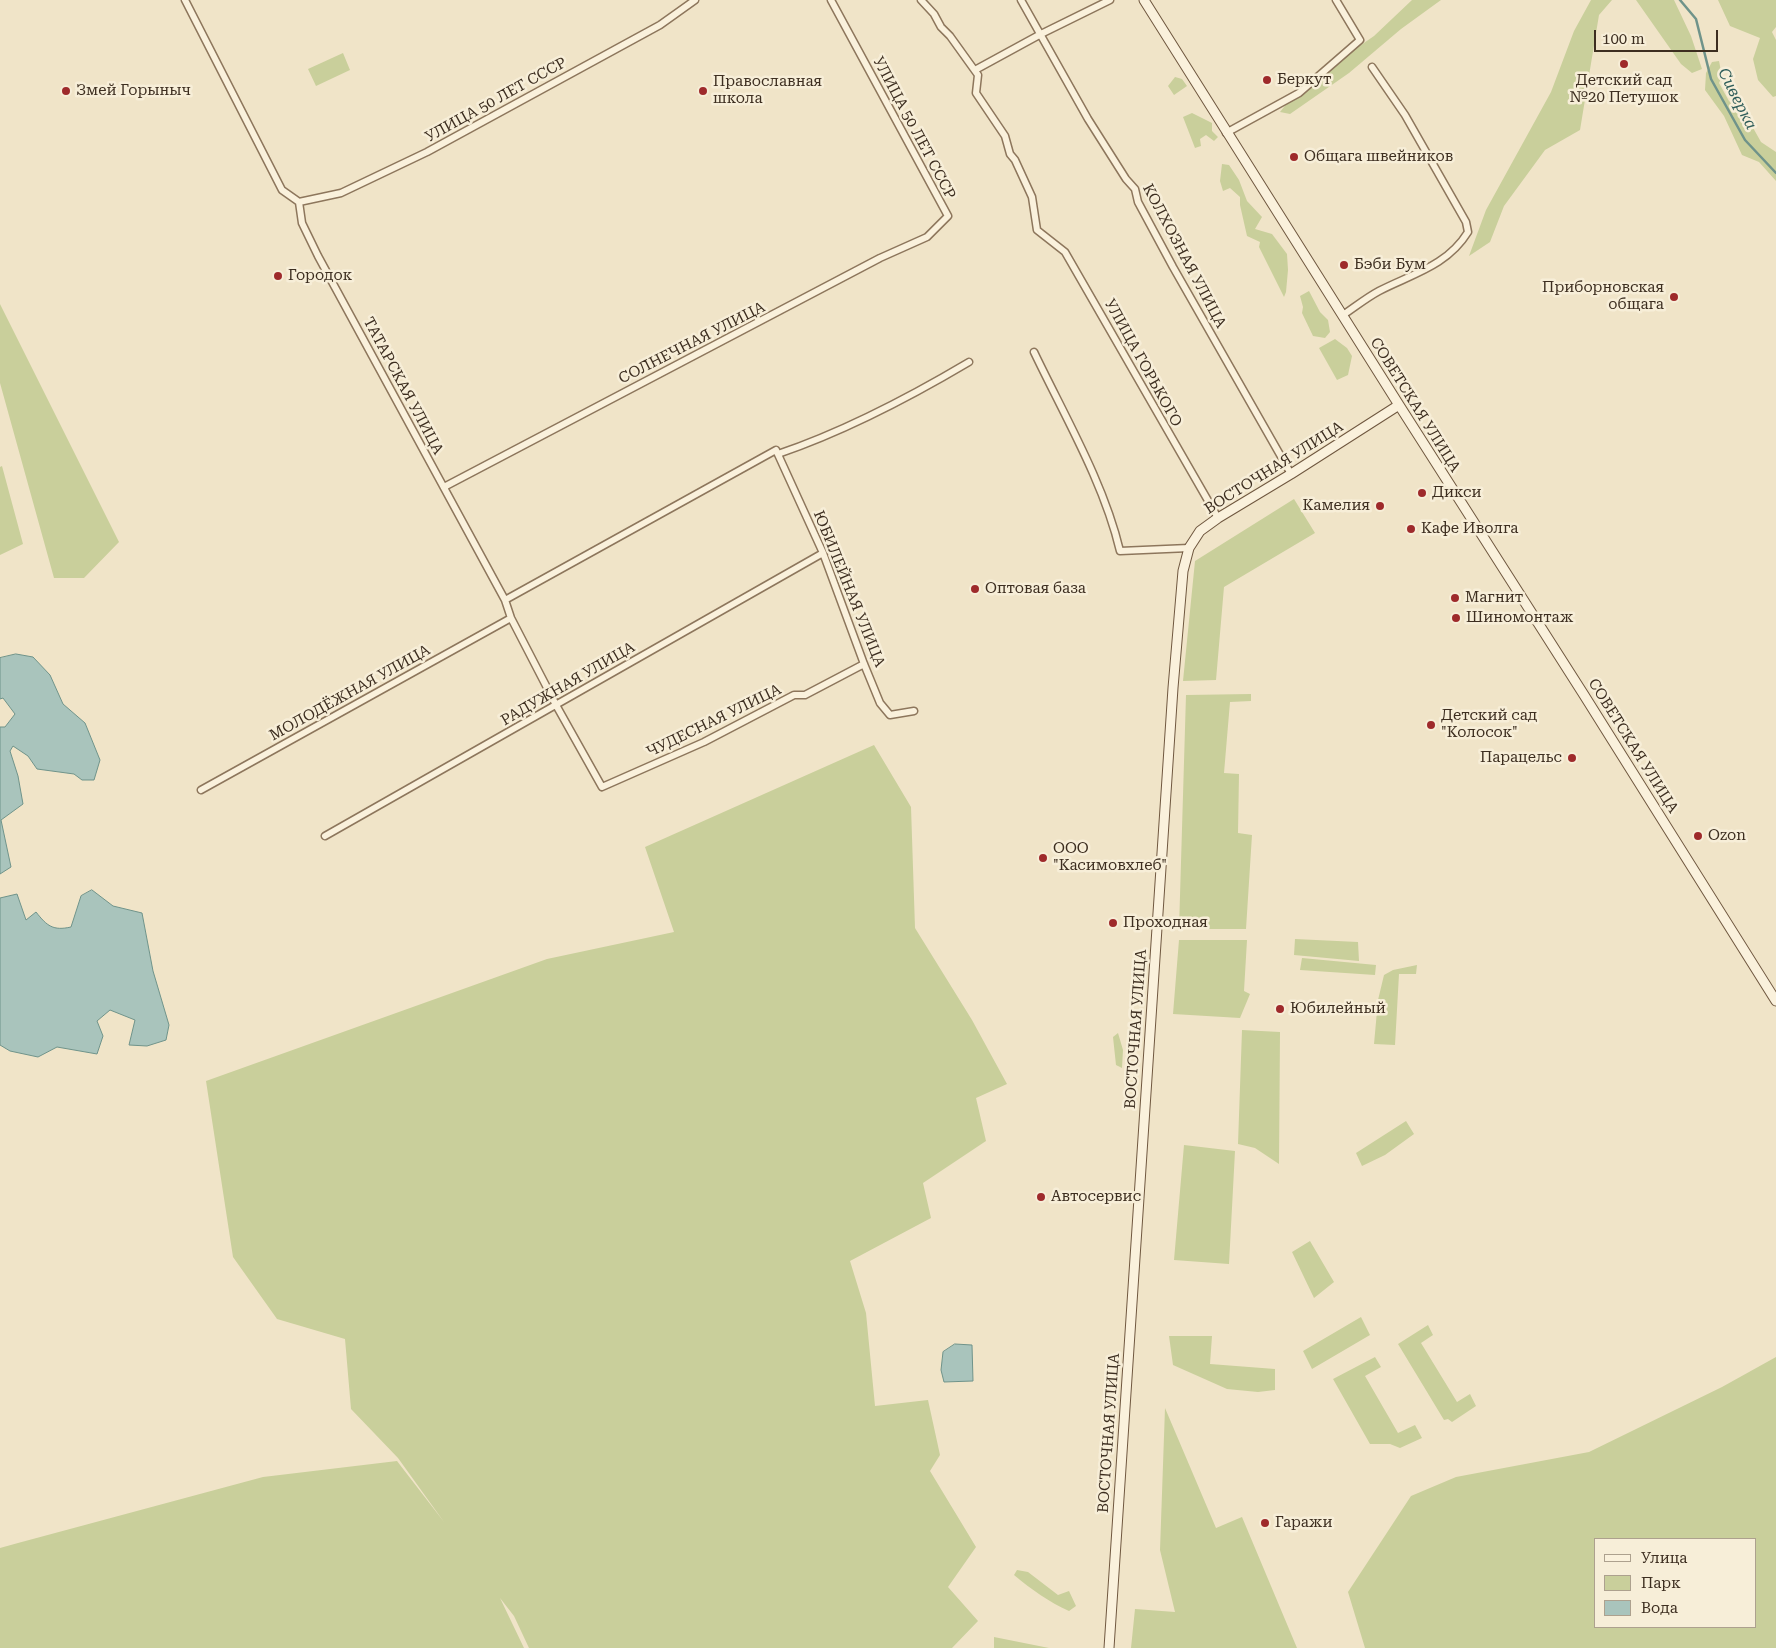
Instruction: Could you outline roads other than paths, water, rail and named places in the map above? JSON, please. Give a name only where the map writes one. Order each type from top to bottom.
[{"type":"main road","name":"СОВЕТСКАЯ УЛИЦА","points":[[1144,0],[1776,1002]]},
{"type":"main road","name":"ВОСТОЧНАЯ УЛИЦА","points":[[1108,1648],[1172,694],[1183,571],[1189,548],[1200,532],[1218,518],[1399,406]]},
{"type":"street","points":[[185,0],[282,190],[299,202]]},
{"type":"street","name":"УЛИЦА 50 ЛЕТ СССР","points":[[299,202],[341,192],[427,152],[660,25],[695,0]]},
{"type":"street","name":"УЛИЦА 50 ЛЕТ СССР","points":[[831,0],[948,216]]},
{"type":"street","points":[[921,0],[934,14],[940,27],[950,36],[975,70],[1041,34],[1110,0]]},
{"type":"street","name":"КОЛХОЗНАЯ УЛИЦА","points":[[1021,0],[1088,119],[1126,179],[1136,189],[1138,202],[1173,267],[1291,474]]},
{"type":"street","points":[[1226,132],[1299,93],[1360,40],[1336,0]]},
{"type":"street","points":[[1343,315],[1378,292],[1443,260],[1462,242],[1468,232],[1466,222],[1404,115],[1372,67]]},
{"type":"street","name":"УЛИЦА ГОРЬКОГО","points":[[975,70],[978,75],[976,92],[1005,136],[1010,154],[1015,160],[1032,197],[1037,230],[1065,252],[1218,518]]},
{"type":"street","name":"ТАТАРСКАЯ УЛИЦА","points":[[299,202],[302,223],[318,256],[505,600],[511,618],[556,705],[602,787]]},
{"type":"street","name":"СОЛНЕЧНАЯ УЛИЦА","points":[[444,487],[880,258],[928,237],[948,216]]},
{"type":"street","points":[[1034,352],[1096,481],[1113,523],[1120,551],[1189,548]]},
{"type":"street","points":[[505,600],[777,452],[817,441],[922,389],[969,362]]},
{"type":"street","name":"ЮБИЛЕЙНАЯ УЛИЦА","points":[[777,452],[823,553],[880,704],[890,715],[914,711]]},
{"type":"street","name":"РАДУЖНАЯ УЛИЦА","points":[[325,836],[823,553]]},
{"type":"street","name":"МОЛОДЁЖНАЯ УЛИЦА","points":[[201,790],[511,618]]},
{"type":"street","name":"ЧУДЕСНАЯ УЛИЦА","points":[[602,787],[704,742],[794,696],[805,694],[864,664]]},
{"type":"water","points":[[16,654],[33,657],[50,675],[63,704],[85,723],[100,760],[94,780],[82,780],[74,774],[37,769],[28,756],[13,746],[10,751],[18,776],[23,804],[1,820],[11,867],[0,874],[0,727],[5,727],[15,714],[3,698],[0,699],[0,658]]},
{"type":"water","points":[[92,890],[113,906],[142,913],[153,971],[169,1025],[166,1040],[147,1046],[129,1045],[135,1020],[110,1010],[97,1021],[103,1036],[97,1054],[57,1047],[38,1057],[10,1051],[0,1045],[0,898],[17,894],[26,920],[36,912],[47,924],[55,928],[65,928],[71,927],[81,896]]},
{"type":"water","points":[[955,1344],[972,1345],[973,1381],[944,1382],[941,1370],[943,1352]]},
{"type":"waterway","name":"Сиверка","points":[[1680,0],[1696,19],[1711,79],[1745,140],[1776,173]]},
{"type":"place","name":"Детский сад №20 Петушок","points":[[1624,64]]},
{"type":"place","name":"Беркут","points":[[1267,80]]},
{"type":"place","name":"Змей Горыныч","points":[[66,91]]},
{"type":"place","name":"Православная школа","points":[[703,91]]},
{"type":"place","name":"Общага швейников","points":[[1294,157]]},
{"type":"place","name":"Бэби Бум","points":[[1344,265]]},
{"type":"place","name":"Городок","points":[[278,276]]},
{"type":"place","name":"Приборновская общага","points":[[1674,297]]},
{"type":"place","name":"Дикси","points":[[1422,493]]},
{"type":"place","name":"Камелия","points":[[1380,506]]},
{"type":"place","name":"Кафе Иволга","points":[[1411,529]]},
{"type":"place","name":"Оптовая база","points":[[975,589]]},
{"type":"place","name":"Магнит","points":[[1455,598]]},
{"type":"place","name":"Шиномонтаж","points":[[1456,618]]},
{"type":"place","name":"Детский сад \"Колосок\"","points":[[1431,725]]},
{"type":"place","name":"Парацельс","points":[[1572,758]]},
{"type":"place","name":"Ozon","points":[[1698,836]]},
{"type":"place","name":"ООО \"Касимовхлеб\"","points":[[1043,858]]},
{"type":"place","name":"Проходная","points":[[1113,923]]},
{"type":"place","name":"Юбилейный","points":[[1280,1009]]},
{"type":"place","name":"Автосервис","points":[[1041,1197]]},
{"type":"place","name":"Гаражи","points":[[1265,1523]]}]
